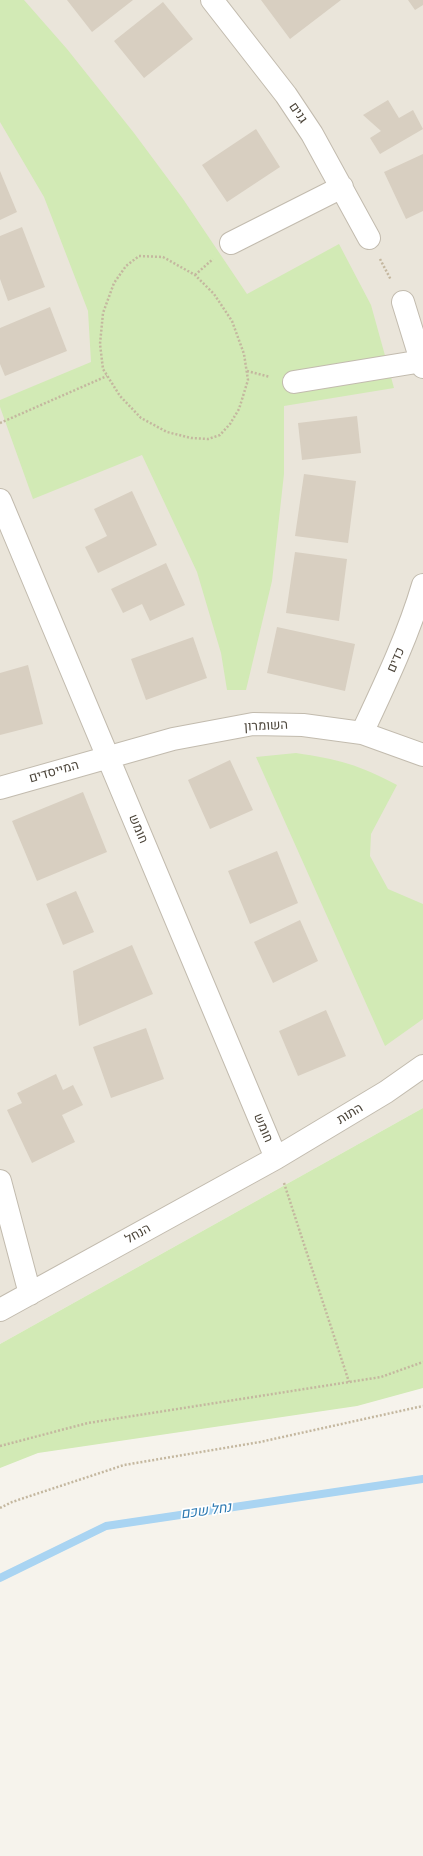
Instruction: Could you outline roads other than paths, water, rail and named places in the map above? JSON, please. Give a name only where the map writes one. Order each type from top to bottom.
[{"type":"street","name":"גנים","points":[[212,0],[286,95],[312,134],[369,238]]},
{"type":"street","points":[[231,242],[342,188]]},
{"type":"street","points":[[294,382],[422,364],[403,302]]},
{"type":"street","name":"חומש","points":[[0,500],[276,1158]]},
{"type":"street","name":"כדים","points":[[362,732],[392,671],[413,620],[423,584]]},
{"type":"street","name":"השומרון","points":[[108,756],[173,740],[253,724],[302,725],[362,732],[423,755]]},
{"type":"street","name":"המייסדים","points":[[0,788],[108,756]]},
{"type":"street","name":"התות","points":[[276,1158],[386,1092],[423,1066]]},
{"type":"street","name":"הנחל","points":[[0,1310],[276,1158]]},
{"type":"street","points":[[0,1181],[30,1294]]},
{"type":"waterway","name":"נחל שכם","points":[[0,1578],[106,1526],[423,1479]]}]
